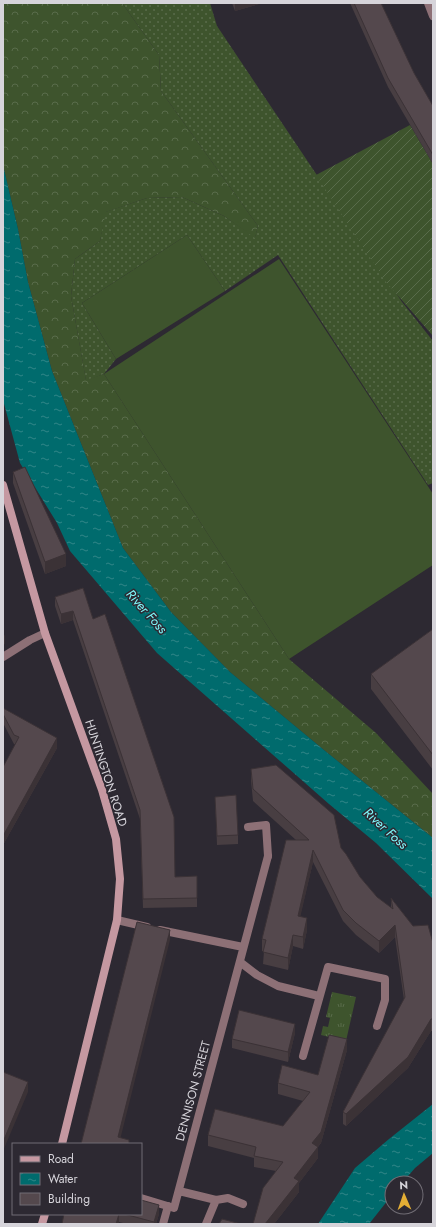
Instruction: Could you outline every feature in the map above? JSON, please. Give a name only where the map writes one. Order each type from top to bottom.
[{"type":"street","name":"HUNTINGTON ROAD","points":[[3,485],[45,633],[102,790],[116,839],[120,879],[117,920],[62,1143]]},
{"type":"street","points":[[3,657],[45,633]]},
{"type":"street","name":"DENNISON STREET","points":[[168,1206],[174,1208],[179,1191],[268,856],[266,825],[248,827]]},
{"type":"street","points":[[117,920],[243,948]]},
{"type":"street","points":[[240,962],[257,975],[278,986],[319,996]]},
{"type":"street","points":[[303,1056],[328,966],[385,979],[385,1000],[377,1026]]},
{"type":"street","points":[[179,1191],[216,1200],[228,1198],[243,1204]]},
{"type":"street","points":[[142,1198],[168,1206],[164,1224]]},
{"type":"street","points":[[206,1224],[216,1200]]},
{"type":"green space","points":[[3,3],[122,3],[159,55],[161,91],[258,226],[255,238],[224,216],[182,197],[147,198],[106,212],[100,241],[75,259],[71,296],[86,380],[104,374],[289,659],[376,733],[433,794],[433,838],[230,672],[171,612],[123,548],[52,371],[28,282],[18,229],[3,165]]},
{"type":"green space","points":[[122,3],[210,3],[217,26],[402,302],[433,341],[433,483],[428,485],[278,255],[225,291],[187,235],[82,303],[116,359],[104,374],[86,381],[71,296],[75,259],[100,241],[105,212],[147,198],[182,197],[224,216],[255,237],[258,226],[161,91],[159,55]]},
{"type":"green space","points":[[410,125],[433,164],[433,336],[386,282],[316,175]]},
{"type":"green space","points":[[187,235],[225,291],[116,359],[82,303]]},
{"type":"green space","points":[[279,259],[433,494],[433,565],[289,659],[104,374]]},
{"type":"green space","points":[[332,992],[356,997],[346,1041],[321,1035],[323,1026],[328,1027],[330,1018],[326,1017]]},
{"type":"water","name":"River Foss","points":[[3,165],[18,229],[28,282],[52,371],[123,548],[171,612],[230,672],[433,838],[433,899],[376,843],[329,804],[157,653],[70,551],[57,523],[20,463],[3,400]]},
{"type":"water","points":[[433,1104],[433,1153],[409,1175],[384,1175],[384,1205],[369,1224],[318,1224],[355,1168]]},
{"type":"building","points":[[354,3],[381,3],[414,73],[433,106],[433,155],[388,78]]},
{"type":"building","points":[[25,467],[66,554],[45,562],[13,472]]},
{"type":"building","points":[[83,588],[93,619],[105,614],[174,817],[175,877],[197,876],[197,898],[143,899],[140,810],[73,611],[61,614],[55,597]]},
{"type":"building","points":[[433,629],[433,755],[371,674]]},
{"type":"building","points":[[3,708],[57,738],[3,836],[3,767],[19,737],[14,735],[3,714]]},
{"type":"building","points":[[276,765],[334,815],[341,848],[360,877],[377,897],[393,909],[391,898],[413,926],[428,925],[433,943],[433,1019],[431,1019],[408,1057],[346,1114],[343,1112],[405,997],[395,925],[379,941],[356,923],[343,910],[313,850],[298,916],[307,918],[303,937],[293,935],[288,958],[263,952],[266,940],[262,939],[286,840],[309,840],[253,789],[251,769]]},
{"type":"building","points":[[236,795],[238,835],[217,836],[215,797]]},
{"type":"building","points":[[137,922],[170,930],[118,1137],[129,1140],[129,1143],[81,1143]]},
{"type":"building","points":[[239,1010],[295,1024],[288,1052],[232,1039]]},
{"type":"building","points":[[329,1035],[347,1039],[321,1132],[312,1143],[318,1147],[294,1178],[299,1181],[265,1224],[253,1224],[263,1188],[283,1162],[254,1156],[256,1147],[208,1135],[215,1109],[283,1126],[310,1092],[278,1083],[282,1065],[318,1075]]},
{"type":"building","points":[[3,1072],[28,1082],[3,1142]]},
{"type":"building","points":[[142,1200],[159,1205],[154,1222],[128,1215],[142,1215]]},
{"type":"building","points":[[64,1215],[119,1215],[116,1224],[62,1224]]},
{"type":"building","points":[[222,1219],[241,1224],[219,1224]]}]
